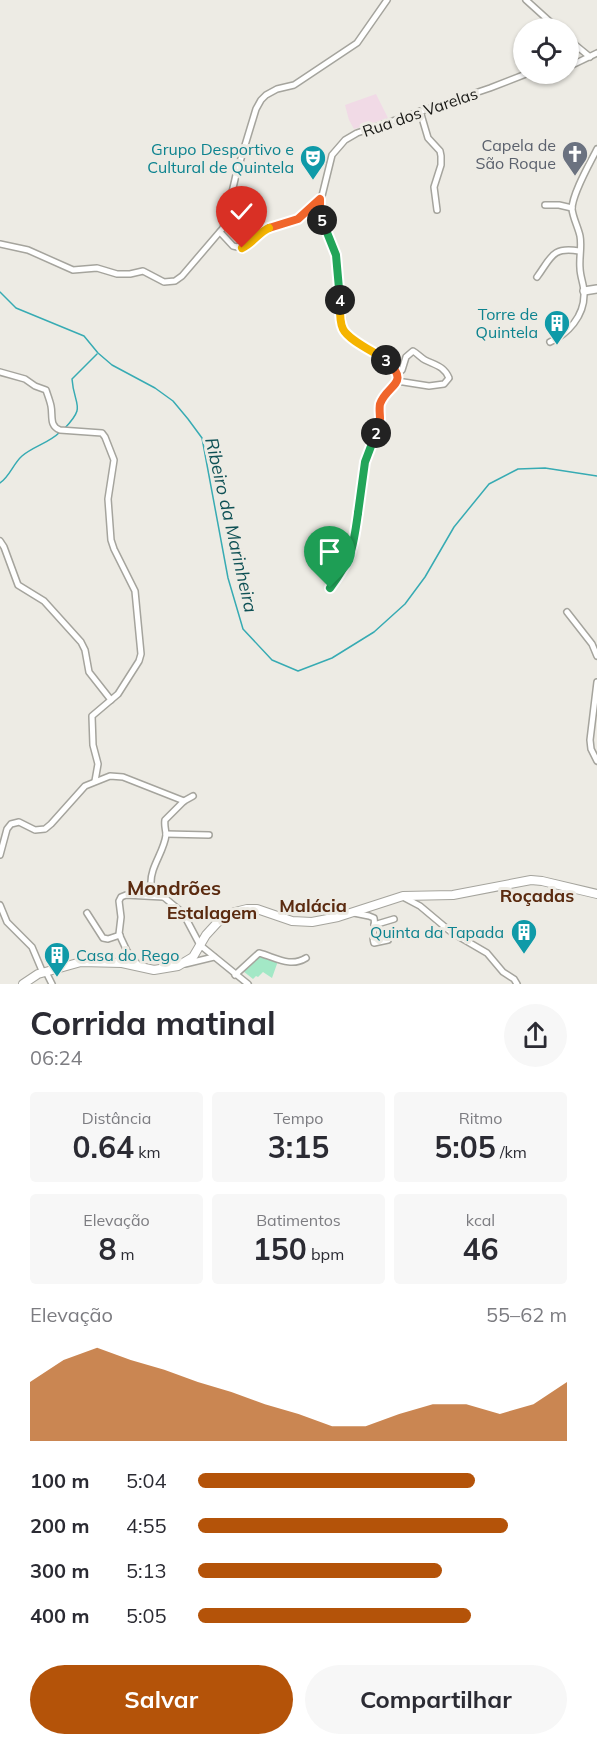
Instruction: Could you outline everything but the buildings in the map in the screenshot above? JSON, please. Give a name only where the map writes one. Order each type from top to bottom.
[{"type":"main road","points":[[23,984],[35,975],[84,962],[119,963],[157,970],[175,967],[191,959],[215,925],[229,914],[242,910],[256,909],[289,920],[305,922],[326,920],[400,896],[453,896],[531,880],[597,894]]},
{"type":"street","points":[[0,244],[26,249],[71,270],[99,268],[114,274],[142,271],[160,281],[175,281],[220,232],[256,109],[262,98],[277,89],[294,85],[357,43],[387,0]]},
{"type":"street","points":[[526,0],[546,18]]},
{"type":"street","points":[[579,48],[590,57]]},
{"type":"street","points":[[579,62],[597,52]]},
{"type":"street","name":"Rua dos Varelas","points":[[397,373],[385,359],[344,331],[337,259],[321,216],[320,199],[330,159],[345,141],[357,133],[513,79]]},
{"type":"street","points":[[420,111],[428,138],[440,151],[441,156],[441,165],[434,184],[437,210]]},
{"type":"street","points":[[550,342],[562,336],[574,323],[581,310],[585,294],[580,274],[580,234],[572,208],[575,197],[595,161],[597,149]]},
{"type":"street","points":[[220,232],[234,246],[242,248],[253,242],[266,229],[298,219],[320,199]]},
{"type":"street","points":[[545,205],[572,208]]},
{"type":"street","points":[[537,277],[557,252],[567,249],[579,251]]},
{"type":"street","points":[[584,291],[597,288]]},
{"type":"street","points":[[330,588],[345,567],[352,551],[365,462],[378,427],[381,403],[397,381],[397,373],[402,370],[406,357],[413,351],[439,366],[447,373],[448,378],[443,385],[429,387],[397,381]]},
{"type":"street","points":[[0,372],[26,379],[34,386],[46,390],[51,404],[53,425],[62,430],[103,434],[114,460],[108,501],[110,535],[114,549],[135,591],[141,652],[140,659],[120,692],[93,714],[93,747],[98,764],[95,781]]},
{"type":"street","points":[[0,541],[18,585],[44,601],[81,642],[85,650],[89,672],[111,700]]},
{"type":"street","points":[[567,612],[592,644],[597,656]]},
{"type":"street","points":[[597,682],[590,740],[591,749],[597,761]]},
{"type":"street","points":[[0,855],[10,824],[19,822],[35,830],[45,829],[81,790],[95,781],[110,776],[120,776],[184,801]]},
{"type":"street","points":[[193,796],[184,801],[165,820],[166,834],[151,880],[153,887],[184,915],[201,946],[248,984]]},
{"type":"street","points":[[166,834],[209,835]]},
{"type":"street","points":[[141,968],[127,951],[120,935],[119,902],[121,897],[128,896],[164,897]]},
{"type":"street","points":[[400,896],[420,906],[451,932],[487,953],[517,984]]},
{"type":"street","points":[[0,905],[7,922],[33,949],[52,984]]},
{"type":"street","points":[[87,913],[102,938],[108,939],[120,935]]},
{"type":"street","points":[[351,913],[386,921]]},
{"type":"street","points":[[372,917],[375,920],[372,936],[374,943],[388,940]]},
{"type":"street","points":[[374,926],[394,919]]},
{"type":"street","points":[[236,975],[259,953],[291,962],[300,962],[306,958]]},
{"type":"street","points":[[175,967],[214,957]]},
{"type":"shaded area","points":[[376,94],[388,118],[354,129],[345,105]]},
{"type":"green space","points":[[258,955],[278,961],[272,978],[263,972],[253,979],[243,971]]},
{"type":"waterway","name":"Ribeiro da Marinheira","points":[[0,292],[16,308],[84,336],[112,365],[155,388],[173,401],[188,419],[202,438],[228,578],[243,629],[272,660],[298,671],[332,658],[374,632],[405,604],[425,577],[454,527],[489,484],[518,469],[545,468],[597,476]]},
{"type":"waterway","points":[[64,429],[77,410],[72,379],[97,354]]},
{"type":"waterway","points":[[0,483],[22,456],[60,432]]},
{"type":"place","name":"Capela de São Roque","points":[[575,177]]},
{"type":"place","name":"Grupo Desportivo e Cultural de Quintela","points":[[313,181]]},
{"type":"place","name":"Torre de Quintela","points":[[557,346]]},
{"type":"place","name":"Quinta da Tapada","points":[[524,955]]},
{"type":"place","name":"Casa do Rego","points":[[57,978]]},
{"type":"district","name":"Mondrões","points":[[174,888]]},
{"type":"district","name":"Roçadas","points":[[537,896]]},
{"type":"district","name":"Malácia","points":[[313,906]]},
{"type":"district","name":"Estalagem","points":[[212,913]]},
{"type":"route","points":[[242,248],[253,242],[266,229],[298,219],[320,199],[321,216],[337,259],[344,331],[385,359],[397,373],[396,384],[381,403],[378,427],[365,462],[352,551],[348,562],[330,588]]}]
